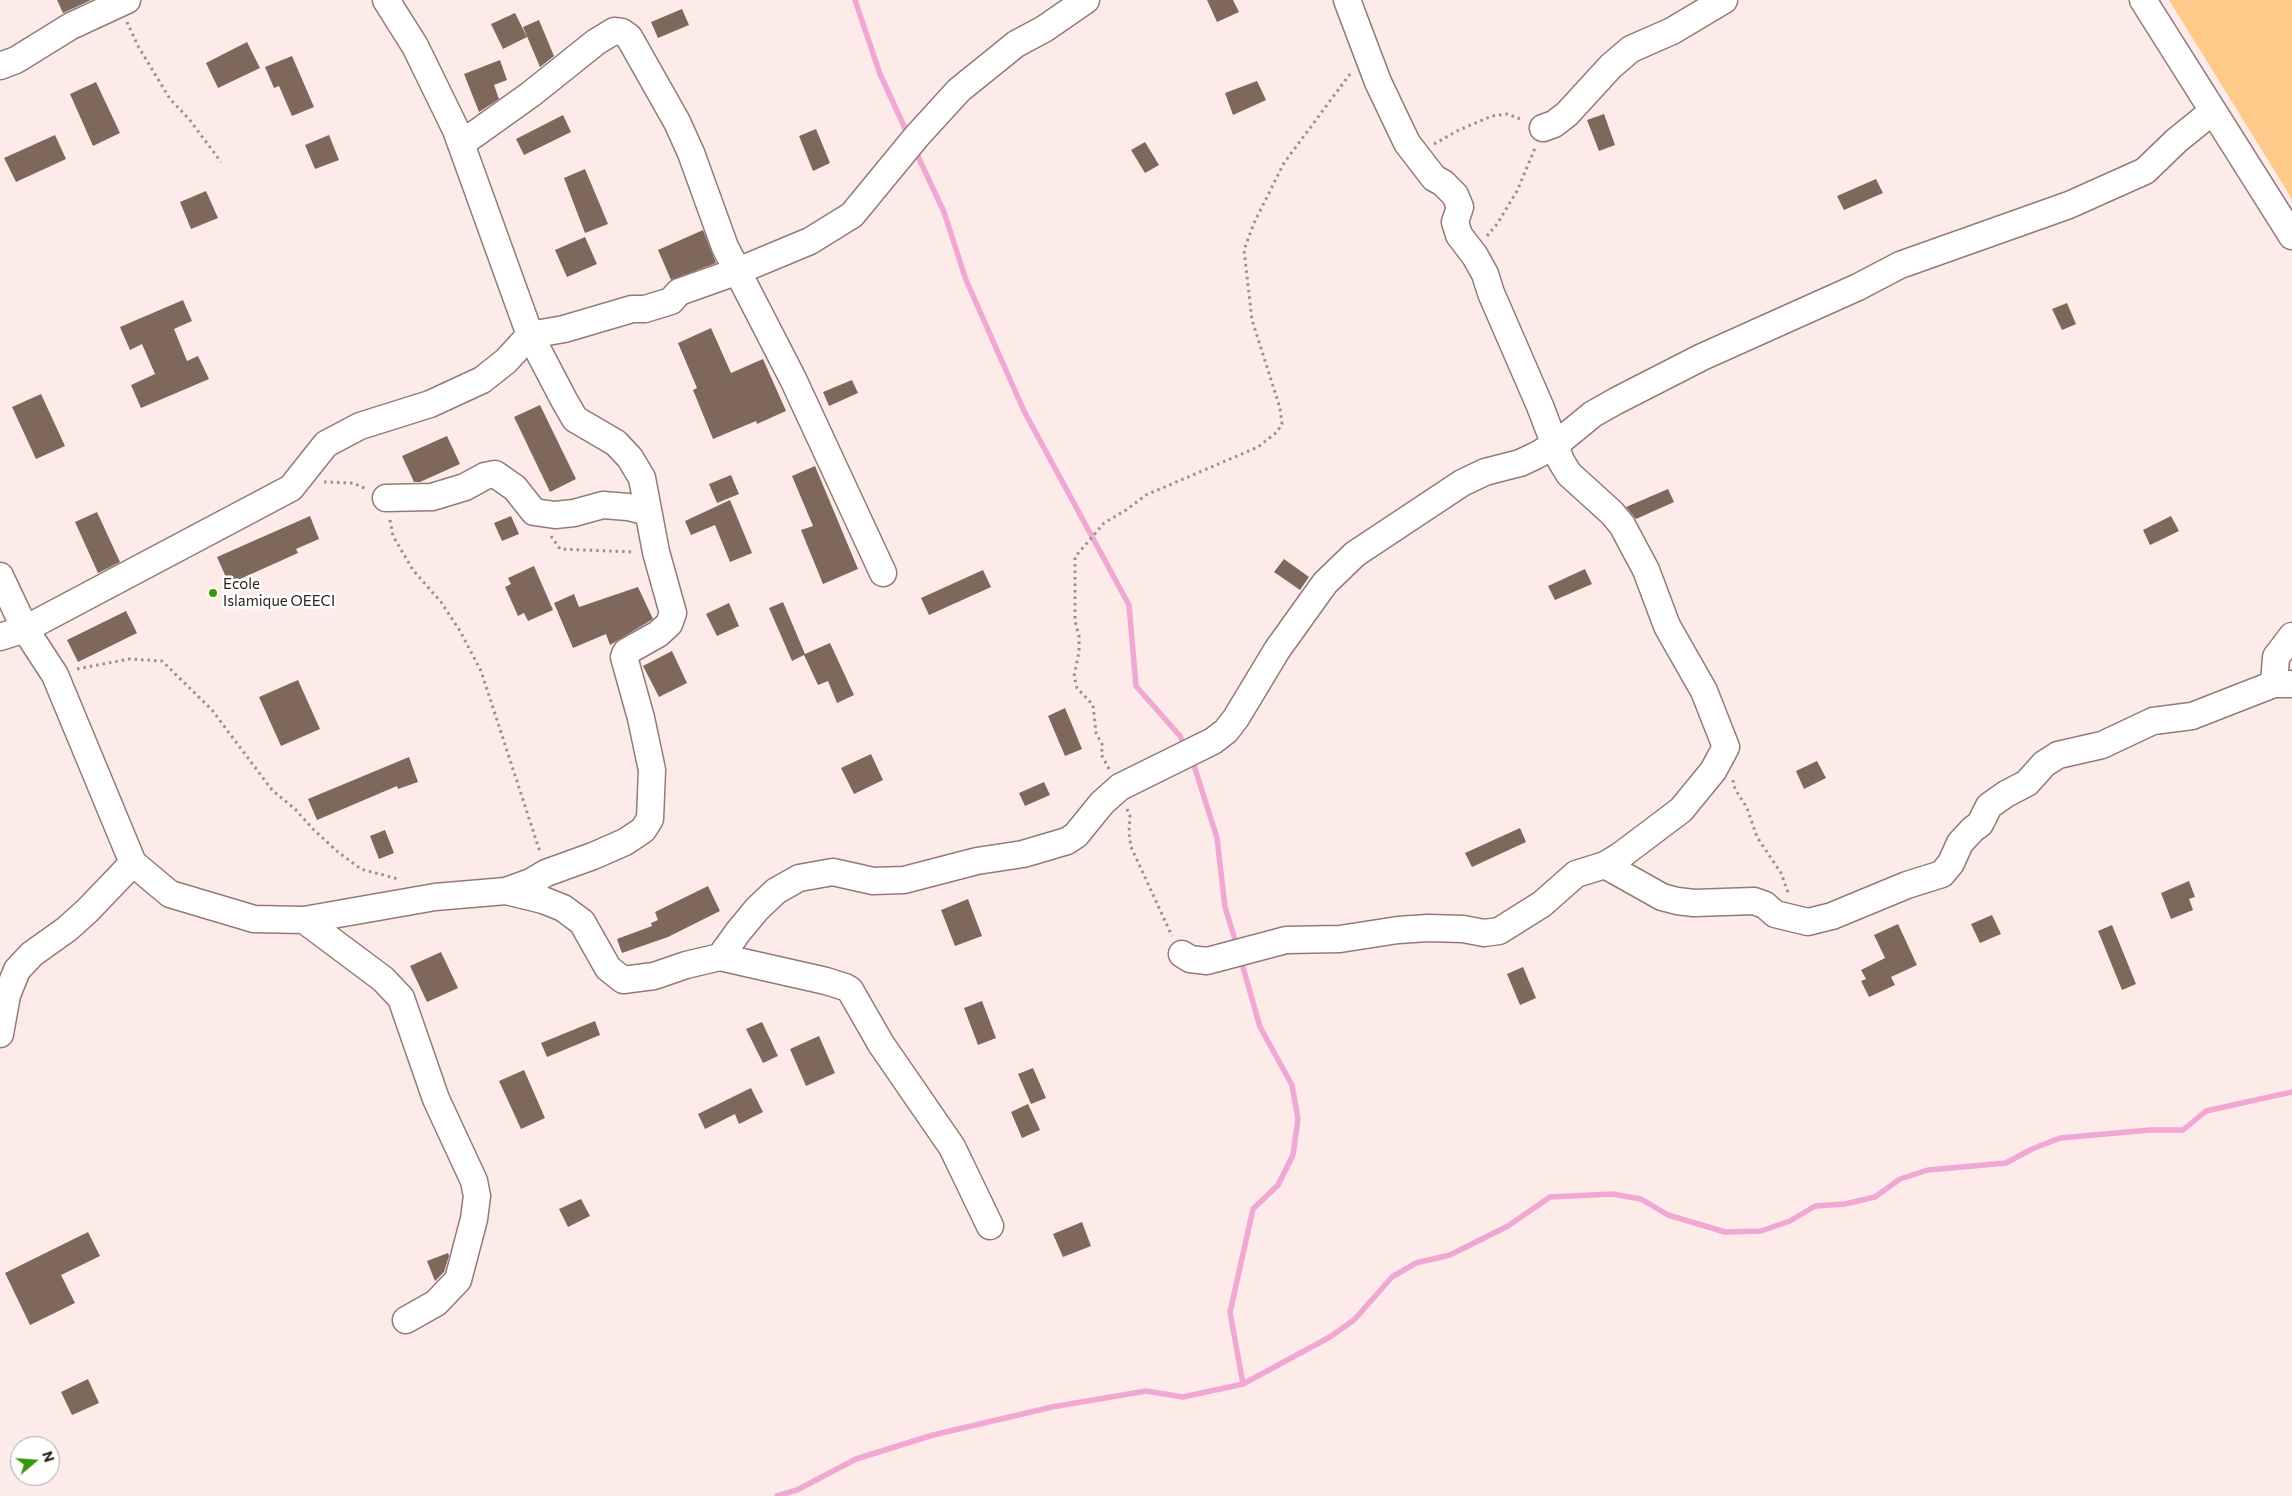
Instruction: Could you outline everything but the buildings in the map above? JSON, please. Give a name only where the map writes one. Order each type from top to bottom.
[{"type":"street","points":[[0,576],[26,629],[54,675],[133,863],[170,894],[254,919],[304,920],[435,897],[506,890],[531,882],[546,873],[625,842],[643,830],[650,819],[652,770],[641,718],[624,657],[626,652],[658,634],[670,624],[673,612],[656,552],[642,478],[630,458],[616,443],[575,419],[530,335],[461,144],[415,46],[386,0]]},
{"type":"street","points":[[0,637],[26,629],[291,488],[326,444],[360,426],[430,404],[482,380],[506,361],[530,335],[564,329],[632,309],[645,309],[671,301],[679,292],[738,271],[810,241],[852,216],[917,136],[959,90],[1016,44],[1044,29],[1086,0]]},
{"type":"street","points":[[1182,954],[1190,959],[1207,961],[1286,940],[1340,939],[1398,930],[1428,928],[1463,929],[1484,933],[1499,931],[1542,904],[1576,874],[1605,865],[1620,856],[1680,810],[1712,771],[1726,747],[1704,691],[1667,626],[1646,570],[1622,525],[1612,513],[1569,474],[1491,293],[1485,274],[1470,247],[1459,235],[1456,228],[1455,222],[1460,207],[1455,195],[1443,183],[1434,178],[1407,143],[1383,96],[1347,0]]},
{"type":"street","points":[[1543,128],[1554,124],[1566,114],[1611,66],[1631,49],[1672,31],[1724,0]]},
{"type":"street","points":[[2143,0],[2292,236]]},
{"type":"street","points":[[0,66],[16,60],[72,26],[123,2]]},
{"type":"street","points":[[461,144],[531,94],[596,42],[614,31],[622,32],[629,37],[644,60],[677,122],[691,153],[725,247],[793,379],[883,573]]},
{"type":"street","points":[[720,957],[757,909],[776,891],[799,878],[833,872],[873,881],[904,880],[977,861],[1023,854],[1056,846],[1076,835],[1102,803],[1120,787],[1213,741],[1226,731],[1300,617],[1326,583],[1355,554],[1462,483],[1485,472],[1520,463],[1555,445],[1593,414],[1694,361],[1900,265],[2061,208],[2144,171],[2176,141],[2213,111]]},
{"type":"street","points":[[386,498],[432,497],[465,487],[485,476],[495,474],[515,488],[534,512],[555,515],[574,513],[603,505],[648,512]]},
{"type":"street","points":[[1605,865],[1662,897],[1677,901],[1694,903],[1754,901],[1765,905],[1774,914],[1808,922],[1832,916],[1907,885],[1942,874],[1951,863],[1957,848],[1967,834],[1980,824],[1989,806],[2013,789],[2027,783],[2044,764],[2058,755],[2102,745],[2153,721],[2192,716],[2283,684],[2276,658],[2292,636]]},
{"type":"street","points":[[0,1034],[7,995],[17,970],[32,954],[68,929],[133,863]]},
{"type":"street","points":[[506,890],[544,900],[563,908],[582,922],[608,968],[623,980],[654,976],[686,965],[720,957],[845,986],[850,990],[881,1044],[952,1147],[990,1226]]},
{"type":"street","points":[[304,920],[383,979],[401,998],[436,1099],[474,1181],[477,1196],[474,1218],[458,1280],[436,1303],[406,1320]]},
{"type":"path","points":[[123,2],[138,46],[170,99],[189,119],[221,162]]},
{"type":"path","points":[[1182,954],[1152,895],[1132,847],[1129,833],[1130,816],[1120,787],[1101,754],[1103,746],[1096,733],[1093,705],[1077,688],[1074,676],[1079,652],[1079,636],[1075,621],[1075,557],[1104,523],[1146,495],[1258,447],[1277,432],[1282,424],[1280,408],[1252,320],[1252,306],[1244,250],[1254,223],[1284,163],[1366,53]]},
{"type":"path","points":[[1407,143],[1420,150],[1425,149],[1447,136],[1492,116],[1507,114],[1543,128],[1517,191],[1497,224],[1490,235],[1470,247]]},
{"type":"path","points":[[291,488],[323,482],[353,483],[386,498],[393,536],[413,570],[441,602],[460,631],[481,671],[546,873]]},
{"type":"path","points":[[534,512],[560,549],[596,552],[656,552]]},
{"type":"path","points":[[54,675],[129,659],[162,661],[212,710],[272,790],[295,809],[338,852],[362,869],[402,881]]},
{"type":"path","points":[[1726,747],[1735,789],[1747,808],[1757,837],[1780,873],[1794,907],[1808,922]]},
{"type":"shaded area","points":[[2169,0],[2292,0],[2292,199]]},
{"type":"waterway","points":[[855,0],[880,74],[908,135]]},
{"type":"waterway","points":[[915,150],[944,212],[966,280],[1024,411],[1129,605],[1136,686],[1180,736],[1185,746]]},
{"type":"waterway","points":[[1192,759],[1217,838],[1225,907],[1237,946]]},
{"type":"waterway","points":[[1241,960],[1260,1027],[1292,1085],[1298,1119],[1293,1155],[1278,1185],[1253,1209],[1230,1312],[1243,1384]]},
{"type":"waterway","points":[[777,1496],[797,1490],[856,1459],[933,1435],[1052,1407],[1146,1391],[1183,1397],[1243,1384],[1330,1337],[1354,1320],[1392,1277],[1416,1263],[1450,1255],[1508,1226],[1550,1197],[1612,1194],[1641,1199],[1668,1215],[1725,1232],[1761,1231],[1790,1221],[1815,1206],[1845,1204],[1875,1197],[1900,1179],[1928,1170],[2006,1163],[2032,1149],[2060,1138],[2150,1130],[2183,1130],[2206,1111],[2292,1092]]},
{"type":"place","name":"Ecole Islamique OEECI","points":[[213,593]]}]
